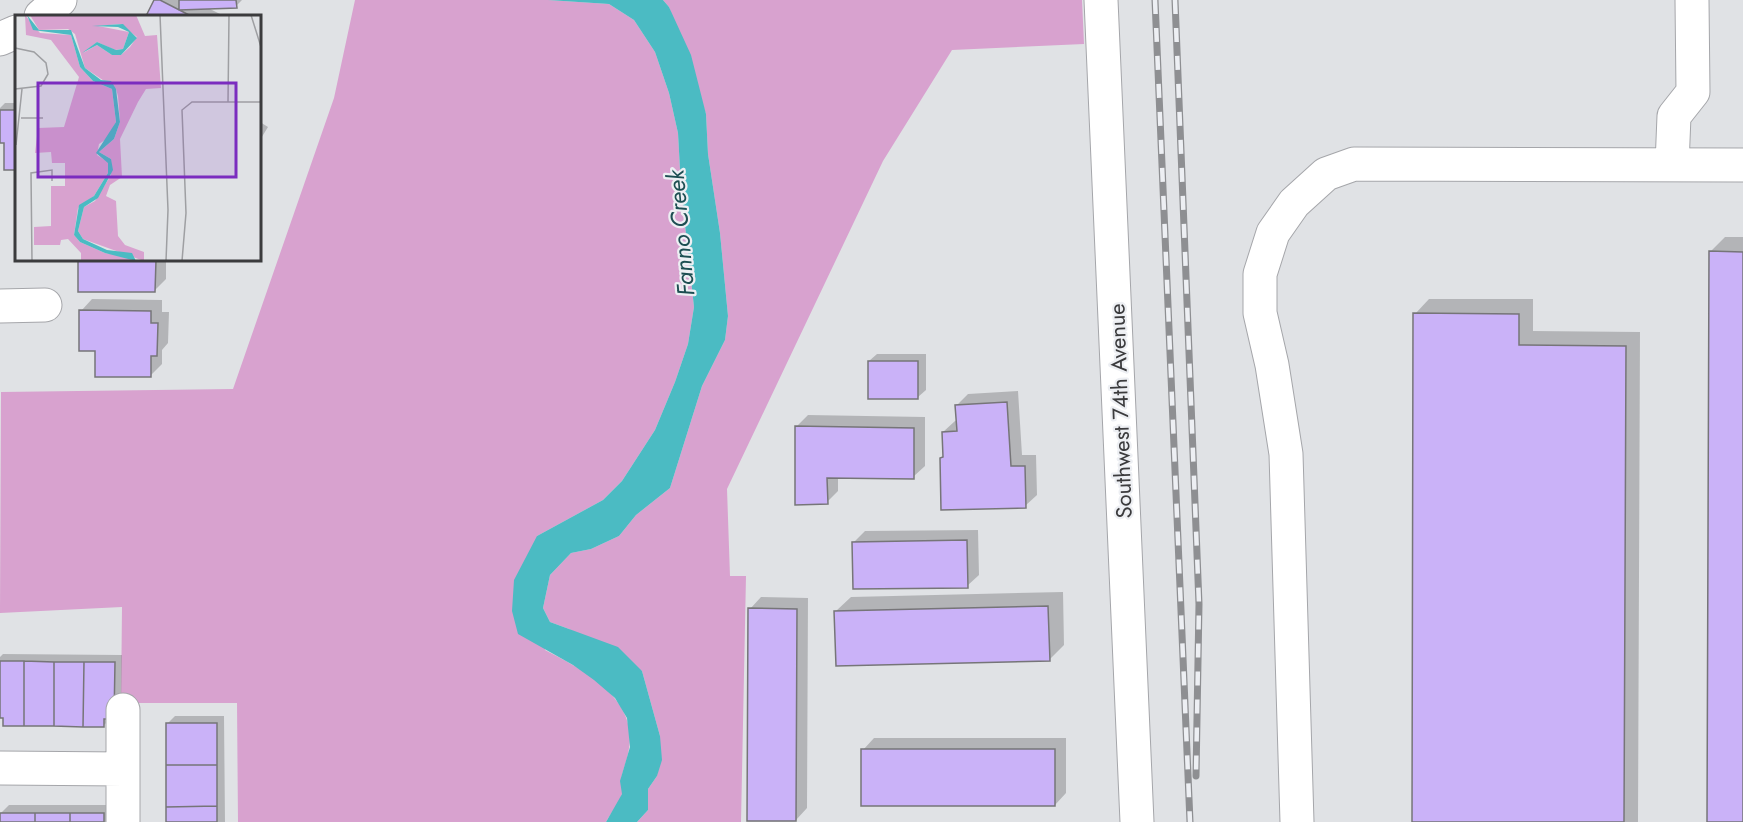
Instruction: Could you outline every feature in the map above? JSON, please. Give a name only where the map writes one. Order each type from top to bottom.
[{"type":"street","points":[[42,15],[60,0]]},
{"type":"street","name":"Southwest 74th Avenue","points":[[1101,0],[1137,822]]},
{"type":"street","points":[[1672,165],[1674,116],[1694,92],[1692,0]]},
{"type":"street","points":[[0,39],[15,32]]},
{"type":"street","points":[[1297,822],[1286,454],[1272,365],[1260,313],[1260,274],[1273,233],[1294,203],[1326,174],[1354,164],[1743,165]]},
{"type":"street","points":[[0,306],[45,305]]},
{"type":"street","points":[[123,710],[123,822]]},
{"type":"street","points":[[0,768],[123,769]]},
{"type":"shaded area","points":[[355,0],[548,0],[609,4],[634,20],[655,52],[669,93],[678,133],[681,188],[694,307],[688,344],[655,430],[622,481],[603,500],[537,536],[545,650],[575,666],[604,687],[625,714],[629,730],[628,751],[621,778],[622,794],[606,822],[238,822],[237,703],[121,703],[122,607],[0,613],[1,392],[233,389],[334,98]]},
{"type":"shaded area","points":[[663,0],[1082,0],[1084,44],[952,50],[883,161],[727,489],[730,576],[746,576],[741,822],[637,822],[648,810],[648,789],[657,776],[660,736],[642,671],[569,629],[550,622],[543,608],[550,575],[571,553],[591,549],[619,536],[636,515],[670,488],[702,386],[725,340],[728,316],[720,233],[708,154],[706,114],[669,7]]},
{"type":"water","points":[[548,0],[663,0],[669,7],[691,55],[706,114],[708,154],[720,233],[728,316],[725,340],[702,386],[670,488],[636,515],[619,536],[591,549],[571,553],[550,575],[543,608],[550,622],[618,647],[642,671],[660,736],[662,760],[657,776],[648,789],[648,810],[637,822],[606,822],[622,794],[620,781],[630,747],[627,718],[615,698],[594,680],[573,665],[518,634],[512,611],[514,580],[537,536],[603,500],[622,481],[655,430],[675,382],[688,344],[694,307],[681,188],[678,133],[669,93],[655,52],[634,20],[609,4]]},
{"type":"building","points":[[154,0],[160,0],[189,15],[146,15]]},
{"type":"building","points":[[179,0],[236,0],[237,8],[179,10]]},
{"type":"building","points":[[0,110],[15,110],[15,170],[4,170],[4,143],[0,143]]},
{"type":"building","points":[[1709,251],[1743,252],[1743,822],[1707,822]]},
{"type":"building","points":[[78,261],[156,261],[155,292],[78,292]]},
{"type":"building","points":[[79,310],[151,311],[151,323],[158,323],[157,356],[151,356],[151,377],[95,377],[95,351],[79,351]]},
{"type":"building","points":[[1413,313],[1519,314],[1519,345],[1626,346],[1624,822],[1412,822]]},
{"type":"building","points":[[868,361],[918,361],[918,399],[868,399]]},
{"type":"building","points":[[1007,402],[1011,466],[1025,466],[1026,508],[941,510],[942,432],[957,431],[955,405]]},
{"type":"building","points":[[795,426],[914,428],[914,479],[827,478],[828,504],[795,505]]},
{"type":"building","points":[[967,540],[968,588],[853,589],[852,542]]},
{"type":"building","points":[[1048,606],[1050,661],[836,666],[834,611]]},
{"type":"building","points":[[748,608],[797,609],[796,821],[747,821]]},
{"type":"building","points":[[0,661],[24,661],[24,726],[3,726],[3,718],[0,718]]},
{"type":"building","points":[[24,661],[54,662],[54,726],[24,726]]},
{"type":"building","points":[[54,662],[84,662],[83,727],[54,726]]},
{"type":"building","points":[[84,662],[115,662],[114,719],[104,719],[104,727],[83,727]]},
{"type":"building","points":[[166,723],[217,723],[217,765],[166,765]]},
{"type":"building","points":[[861,749],[1055,749],[1055,806],[861,806]]},
{"type":"building","points":[[166,765],[217,765],[217,806],[166,807]]},
{"type":"building","points":[[217,806],[217,822],[166,822],[166,807]]},
{"type":"building","points":[[0,813],[35,813],[35,822],[0,822]]},
{"type":"building","points":[[35,813],[70,813],[70,822],[35,822]]},
{"type":"building","points":[[70,813],[104,813],[104,822],[70,822]]},
{"type":"railway","points":[[1155,0],[1190,822]]},
{"type":"railway","points":[[1175,0],[1199,604],[1196,776]]},
{"type":"water label","name":"Fanno Creek","points":[[681,233]]}]
